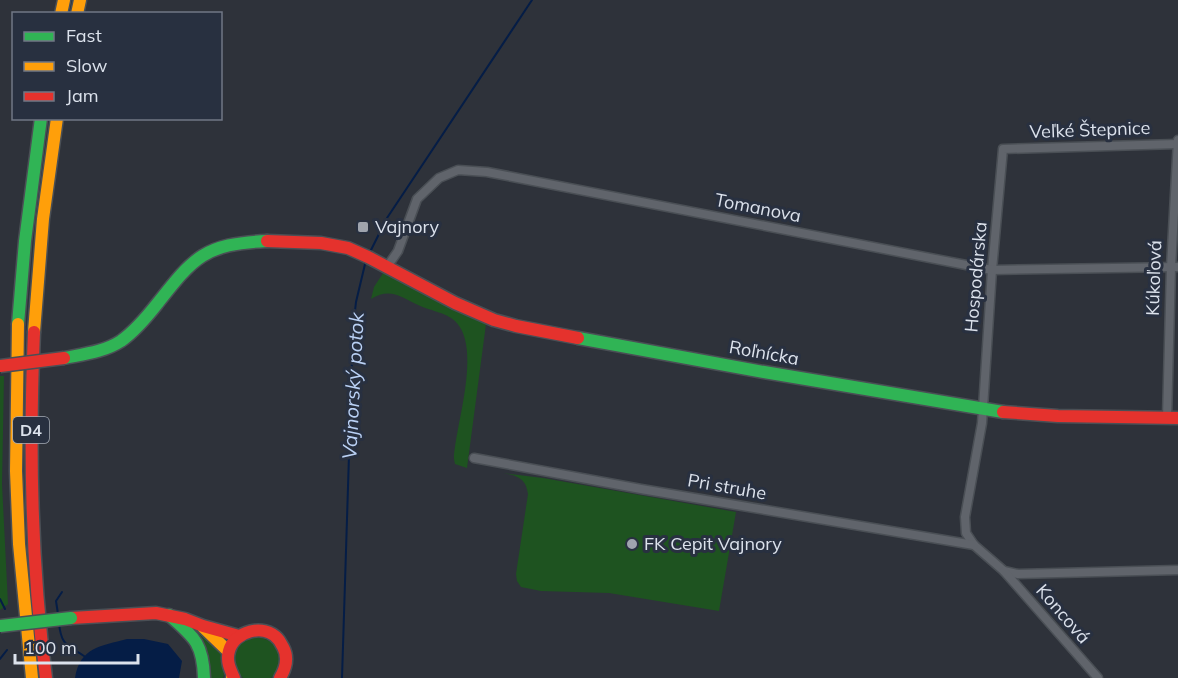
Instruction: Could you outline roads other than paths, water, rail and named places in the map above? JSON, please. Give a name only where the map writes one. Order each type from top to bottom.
[{"type":"main road","name":"D4","points":[[32,678],[19,544],[16,471],[17,378],[18,315],[41,120]]},
{"type":"main road","name":"D4","points":[[46,678],[36,584],[31,470],[32,389],[34,316],[40,243],[57,120]]},
{"type":"main road","name":"Roľnícka","points":[[0,366],[64,358],[92,353],[112,346],[127,336],[192,262],[208,252],[236,242],[294,242],[344,247],[454,303],[505,324],[764,372],[982,409],[1028,415],[1172,418]]},
{"type":"main road","points":[[0,626],[134,613],[169,615],[239,636]]},
{"type":"main road","points":[[169,615],[201,649],[204,678]]},
{"type":"main road","points":[[203,626],[228,651]]},
{"type":"main road","points":[[233,678],[228,669],[227,660],[232,643],[248,631],[258,630],[268,632],[283,645],[287,664],[280,678]]},
{"type":"street","name":"Veľké Štepnice","points":[[1003,148],[1178,142]]},
{"type":"street","name":"Kúkoľová","points":[[1172,418],[1178,142]]},
{"type":"street","name":"Hospodárska","points":[[982,409],[1003,148]]},
{"type":"street","name":"Tomanova","points":[[387,267],[398,251],[417,199],[439,178],[458,170],[487,172],[992,270],[1174,267]]},
{"type":"street","points":[[974,545],[966,533],[965,517],[982,423],[982,409]]},
{"type":"street","name":"Pri struhe","points":[[474,458],[641,489],[974,545]]},
{"type":"street","name":"Koncová","points":[[974,545],[1004,572],[1098,678]]},
{"type":"street","points":[[1004,572],[1018,574],[1174,570],[1178,579]]},
{"type":"water","points":[[127,639],[144,639],[168,644],[182,661],[179,678],[75,678],[87,654],[100,646]]},
{"type":"waterway","name":"Vajnorský potok","points":[[370,252],[387,218],[532,0]]},
{"type":"waterway","name":"Vajnorský potok","points":[[342,678],[353,328],[356,302],[366,260]]},
{"type":"waterway","points":[[58,614],[56,601],[62,592]]},
{"type":"waterway","points":[[0,599],[5,609]]},
{"type":"waterway","points":[[59,623],[61,636],[66,644],[84,656]]},
{"type":"waterway","points":[[0,659],[7,650]]},
{"type":"place","name":"Vajnory","points":[[363,227]]},
{"type":"place","name":"FK Cepit Vajnory","points":[[632,544]]}]
